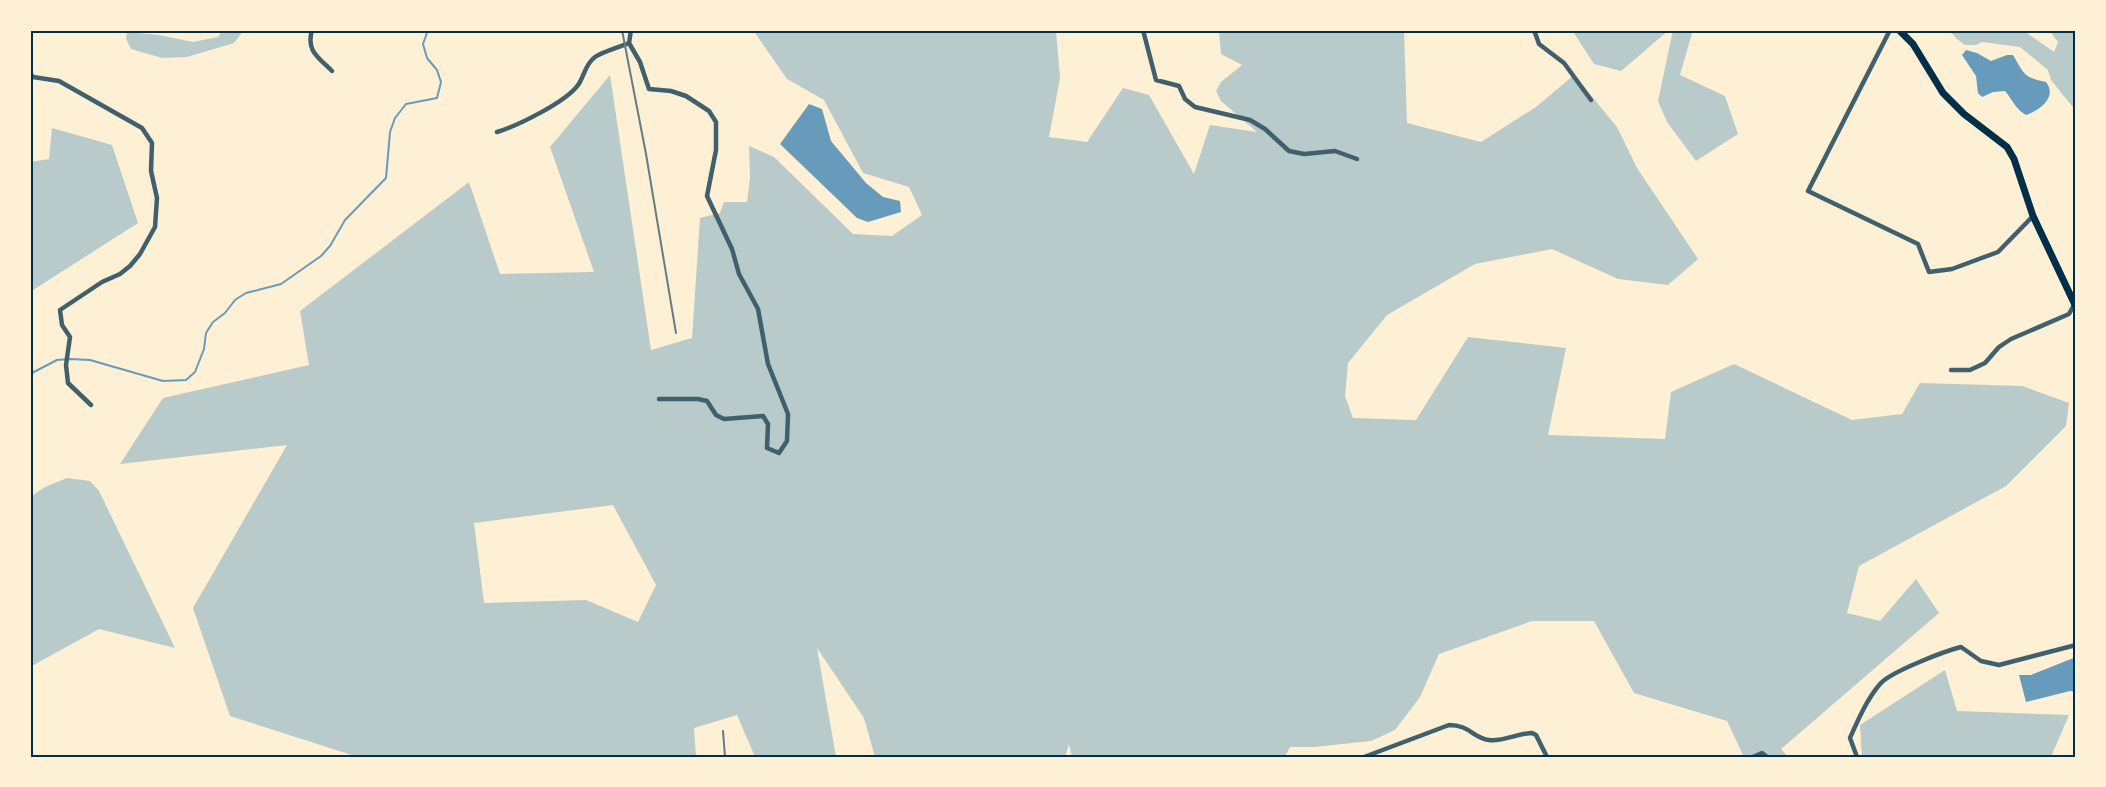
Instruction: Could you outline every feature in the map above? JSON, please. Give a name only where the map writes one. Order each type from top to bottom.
[{"type":"main road","points":[[1899,30],[1913,44],[1943,93],[1964,114],[2007,147],[2014,159],[2033,216],[2075,305]]},
{"type":"street","points":[[312,30],[310,48],[332,71]]},
{"type":"street","points":[[631,30],[629,43],[640,62],[649,90],[671,91],[686,96],[709,111],[716,122],[716,150],[707,196],[732,249],[739,274],[758,309],[768,364],[788,414],[787,441],[779,453],[767,448],[768,424],[764,416],[723,419],[716,414],[707,401],[658,399]]},
{"type":"street","points":[[1143,30],[1156,80],[1179,86],[1185,99],[1195,107],[1250,120],[1265,129],[1289,151],[1304,154],[1335,151],[1357,159]]},
{"type":"street","points":[[1534,30],[1539,44],[1564,63],[1591,99]]},
{"type":"street","points":[[1890,30],[1808,191],[1918,244],[1929,272],[1952,269],[1998,252],[2033,216]]},
{"type":"street","points":[[497,132],[516,126],[556,103],[578,86],[586,67],[595,57],[629,43]]},
{"type":"street","points":[[31,76],[59,81],[142,128],[152,143],[151,171],[157,198],[155,227],[130,267],[102,282],[60,310],[62,326],[70,337],[66,363],[68,383],[92,405]]},
{"type":"street","points":[[1951,370],[1970,370],[1984,363],[1999,346],[2069,314],[2075,305]]},
{"type":"street","points":[[1857,757],[1850,738],[1881,682],[1940,654],[1961,647],[1981,661],[2000,665],[2076,645]]},
{"type":"street","points":[[1364,757],[1449,725],[1460,725],[1481,738],[1490,740],[1532,733],[1536,735],[1547,757]]},
{"type":"street","points":[[1753,757],[1762,753],[1767,757]]},
{"type":"shaded area","points":[[223,30],[244,30],[234,43],[187,57],[162,58],[131,49],[126,39],[127,32],[159,35],[193,42],[218,37]]},
{"type":"shaded area","points":[[753,30],[1056,30],[1060,78],[1049,137],[1087,142],[1123,88],[1149,95],[1194,174],[1210,125],[1257,132],[1221,101],[1216,91],[1221,82],[1242,65],[1221,54],[1219,30],[1404,30],[1407,123],[1481,142],[1536,107],[1574,75],[1617,127],[1637,168],[1698,259],[1668,285],[1618,279],[1552,249],[1475,264],[1387,315],[1348,363],[1345,396],[1353,418],[1416,420],[1468,337],[1566,348],[1548,435],[1665,439],[1671,392],[1734,364],[1852,420],[1902,414],[1920,383],[2022,386],[2069,403],[2066,426],[2006,486],[1859,566],[1847,613],[1880,621],[1916,579],[1939,613],[1781,749],[1788,757],[1744,757],[1727,721],[1634,693],[1594,621],[1532,621],[1439,654],[1420,697],[1395,730],[1371,741],[1290,747],[1285,757],[1072,757],[1069,744],[1065,757],[875,757],[864,718],[817,648],[836,757],[755,757],[737,715],[694,728],[696,757],[358,757],[230,716],[193,608],[287,445],[120,464],[163,398],[309,365],[300,311],[469,182],[500,274],[594,272],[550,147],[610,75],[651,350],[692,338],[700,218],[720,213],[724,202],[747,202],[750,178],[749,146],[774,157],[853,234],[892,236],[922,215],[909,187],[863,173],[824,100],[787,79]],"holes":[[[613,505],[656,585],[638,622],[586,600],[484,603],[474,523]]]},
{"type":"shaded area","points":[[1572,30],[1669,30],[1621,71],[1594,64]]},
{"type":"shaded area","points":[[1673,30],[1693,30],[1680,75],[1725,96],[1738,134],[1696,161],[1667,122],[1658,101]]},
{"type":"shaded area","points":[[1949,30],[2020,30],[2054,52],[2058,42],[2049,30],[2076,30],[2076,111],[2051,80],[2048,70],[2020,47],[1982,42],[1976,45],[1965,45]]},
{"type":"shaded area","points":[[52,128],[112,145],[138,223],[30,292],[30,162],[49,159]]},
{"type":"shaded area","points":[[67,478],[90,481],[99,491],[175,648],[99,629],[30,667],[30,497],[45,487]]},
{"type":"shaded area","points":[[1945,670],[1957,711],[2069,715],[2051,757],[1862,757],[1860,725]]},
{"type":"water","points":[[1966,50],[1991,61],[2013,55],[2025,74],[2033,79],[2046,82],[2050,93],[2045,103],[2026,115],[2005,91],[1993,92],[1982,97],[1978,93],[1976,76],[1962,55]]},
{"type":"water","points":[[809,104],[822,109],[831,141],[866,183],[883,197],[900,201],[901,212],[868,222],[857,218],[780,144]]},
{"type":"water","points":[[2076,657],[2076,692],[2070,691],[2026,702],[2019,675],[2031,675]]},
{"type":"waterway","points":[[30,374],[57,360],[70,359],[90,360],[163,381],[186,380],[195,372],[204,349],[206,333],[213,322],[225,313],[235,300],[246,293],[281,284],[321,256],[330,246],[345,220],[386,178],[390,132],[395,118],[406,104],[437,98],[441,82],[437,70],[427,58],[423,44],[428,30]]},
{"type":"railway","points":[[622,30],[646,154],[676,333]]},
{"type":"railway","points":[[723,731],[725,757]]}]
